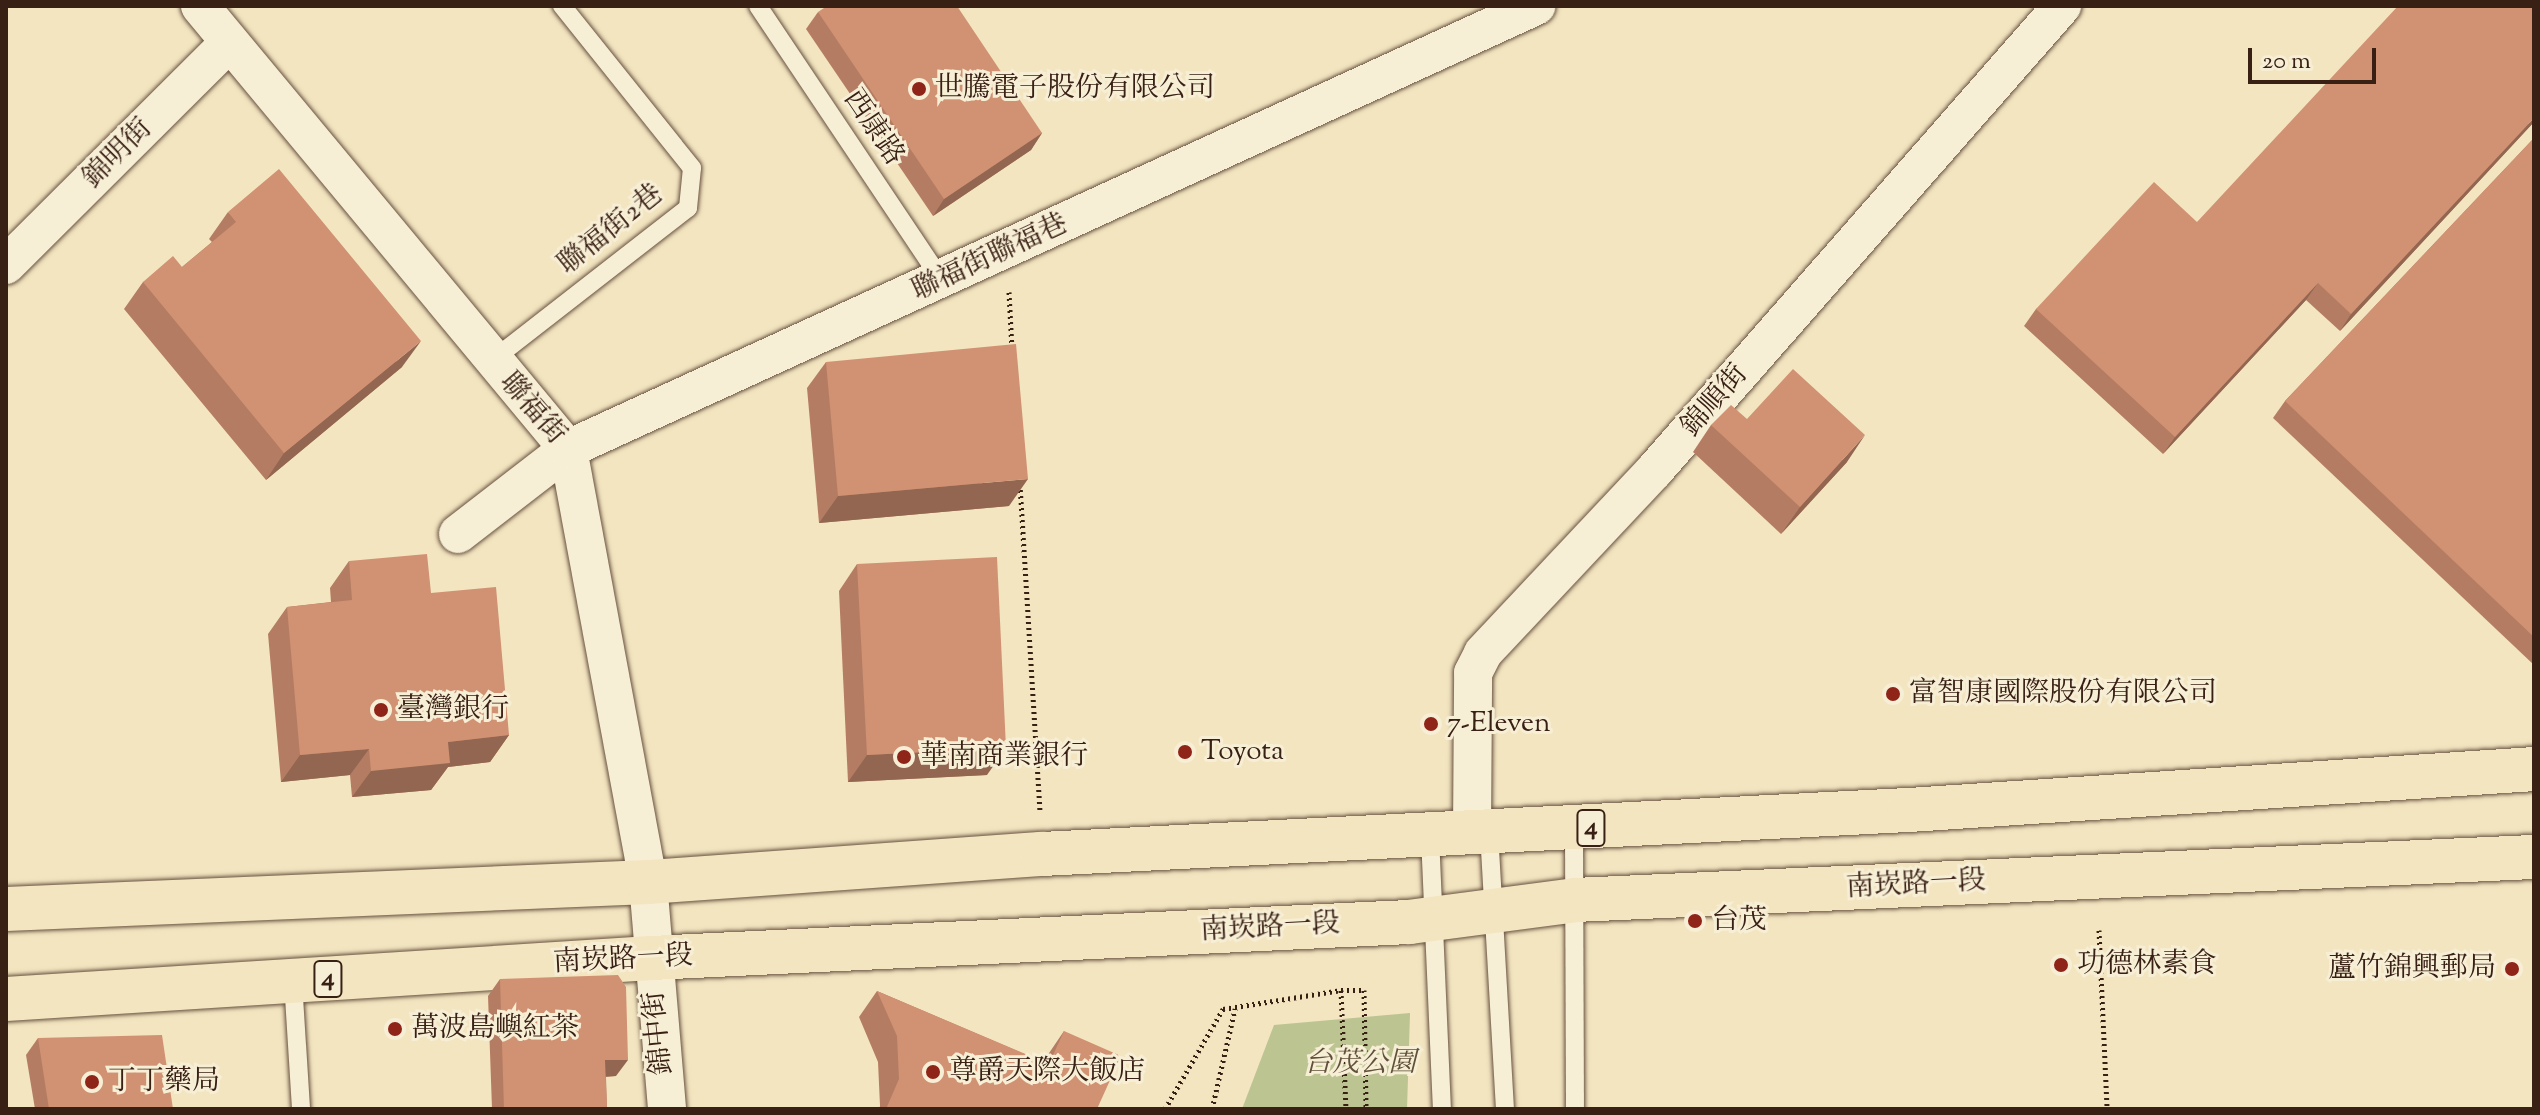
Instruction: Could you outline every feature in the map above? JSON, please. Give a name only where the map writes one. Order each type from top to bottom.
[{"type":"main road","name":"4","points":[[6,909],[648,882],[1042,854],[1574,829],[2534,769]]},
{"type":"main road","name":"南崁路一段","points":[[6,999],[651,958],[1434,919],[1575,900],[2534,857]]},
{"type":"street","name":"聯福街","points":[[200,6],[490,362],[568,449],[648,882],[651,958]]},
{"type":"street","name":"聯福街聯福巷","points":[[458,534],[568,449],[942,281],[1536,6]]},
{"type":"street","name":"錦順街","points":[[1464,834],[1473,673],[1483,653],[1654,471],[2062,6]]},
{"type":"street","name":"錦明街","points":[[6,265],[229,43]]},
{"type":"street","name":"錦中街","points":[[651,958],[667,1109]]},
{"type":"lane","name":"聯福街2巷","points":[[490,362],[688,208],[692,168],[562,6]]},
{"type":"lane","name":"西康路","points":[[758,6],[942,281]]},
{"type":"lane","points":[[1574,829],[1575,1109]]},
{"type":"lane","points":[[1442,1109],[1434,919],[1464,834]]},
{"type":"lane","points":[[1464,834],[1505,1109]]},
{"type":"lane","points":[[293,981],[301,1109]]},
{"type":"path","points":[[1007,251],[1013,362]]},
{"type":"path","points":[[1020,473],[1042,854]]},
{"type":"path","points":[[2099,930],[2107,1109]]},
{"type":"path","points":[[1341,990],[1346,1109]]},
{"type":"path","points":[[1165,1109],[1223,1009],[1341,990],[1364,990],[1366,1109]]},
{"type":"path","points":[[1212,1109],[1235,1009]]},
{"type":"green space","name":"台茂公園","points":[[1410,1013],[1407,1109],[1242,1109],[1274,1025]]},
{"type":"building","name":"世騰電子股份有限公司","points":[[827,6],[957,6],[1042,133],[944,199],[818,12]]},
{"type":"building","points":[[2398,6],[2534,6],[2534,118],[2351,314],[2318,283],[2175,437],[2036,309],[2154,182],[2197,222]]},
{"type":"building","points":[[2534,138],[2534,637],[2285,401]]},
{"type":"building","points":[[279,169],[421,341],[284,453],[143,282],[173,256],[182,267],[236,222],[228,212]]},
{"type":"building","points":[[1016,344],[1028,479],[838,496],[826,362]]},
{"type":"building","points":[[1793,369],[1865,435],[1800,507],[1711,425],[1731,405],[1747,419]]},
{"type":"building","points":[[427,554],[431,593],[496,587],[509,735],[448,742],[450,763],[371,771],[369,749],[300,755],[287,607],[352,600],[349,561]]},
{"type":"building","points":[[997,557],[1006,748],[867,755],[857,564]]},
{"type":"building","points":[[618,975],[626,987],[628,1060],[605,1060],[607,1109],[504,1109],[500,979]]},
{"type":"building","points":[[877,991],[1049,1064],[1064,1031],[1121,1056],[1097,1109],[886,1109],[899,1079],[897,1036]]},
{"type":"building","name":"丁丁藥局","points":[[162,1035],[173,1109],[49,1109],[38,1038]]},
{"type":"place","name":"世騰電子股份有限公司","points":[[919,89]]},
{"type":"place","name":"富智康國際股份有限公司","points":[[1893,694]]},
{"type":"place","name":"臺灣銀行","points":[[381,710]]},
{"type":"place","name":"7-Eleven","points":[[1431,724]]},
{"type":"place","name":"Toyota","points":[[1185,752]]},
{"type":"place","name":"華南商業銀行","points":[[904,757]]},
{"type":"place","name":"台茂","points":[[1695,921]]},
{"type":"place","name":"功德林素食","points":[[2061,965]]},
{"type":"place","name":"蘆竹錦興郵局","points":[[2512,969]]},
{"type":"place","name":"萬波島嶼紅茶","points":[[395,1029]]},
{"type":"place","name":"尊爵天際大飯店","points":[[933,1072]]},
{"type":"place","name":"丁丁藥局","points":[[92,1082]]}]
